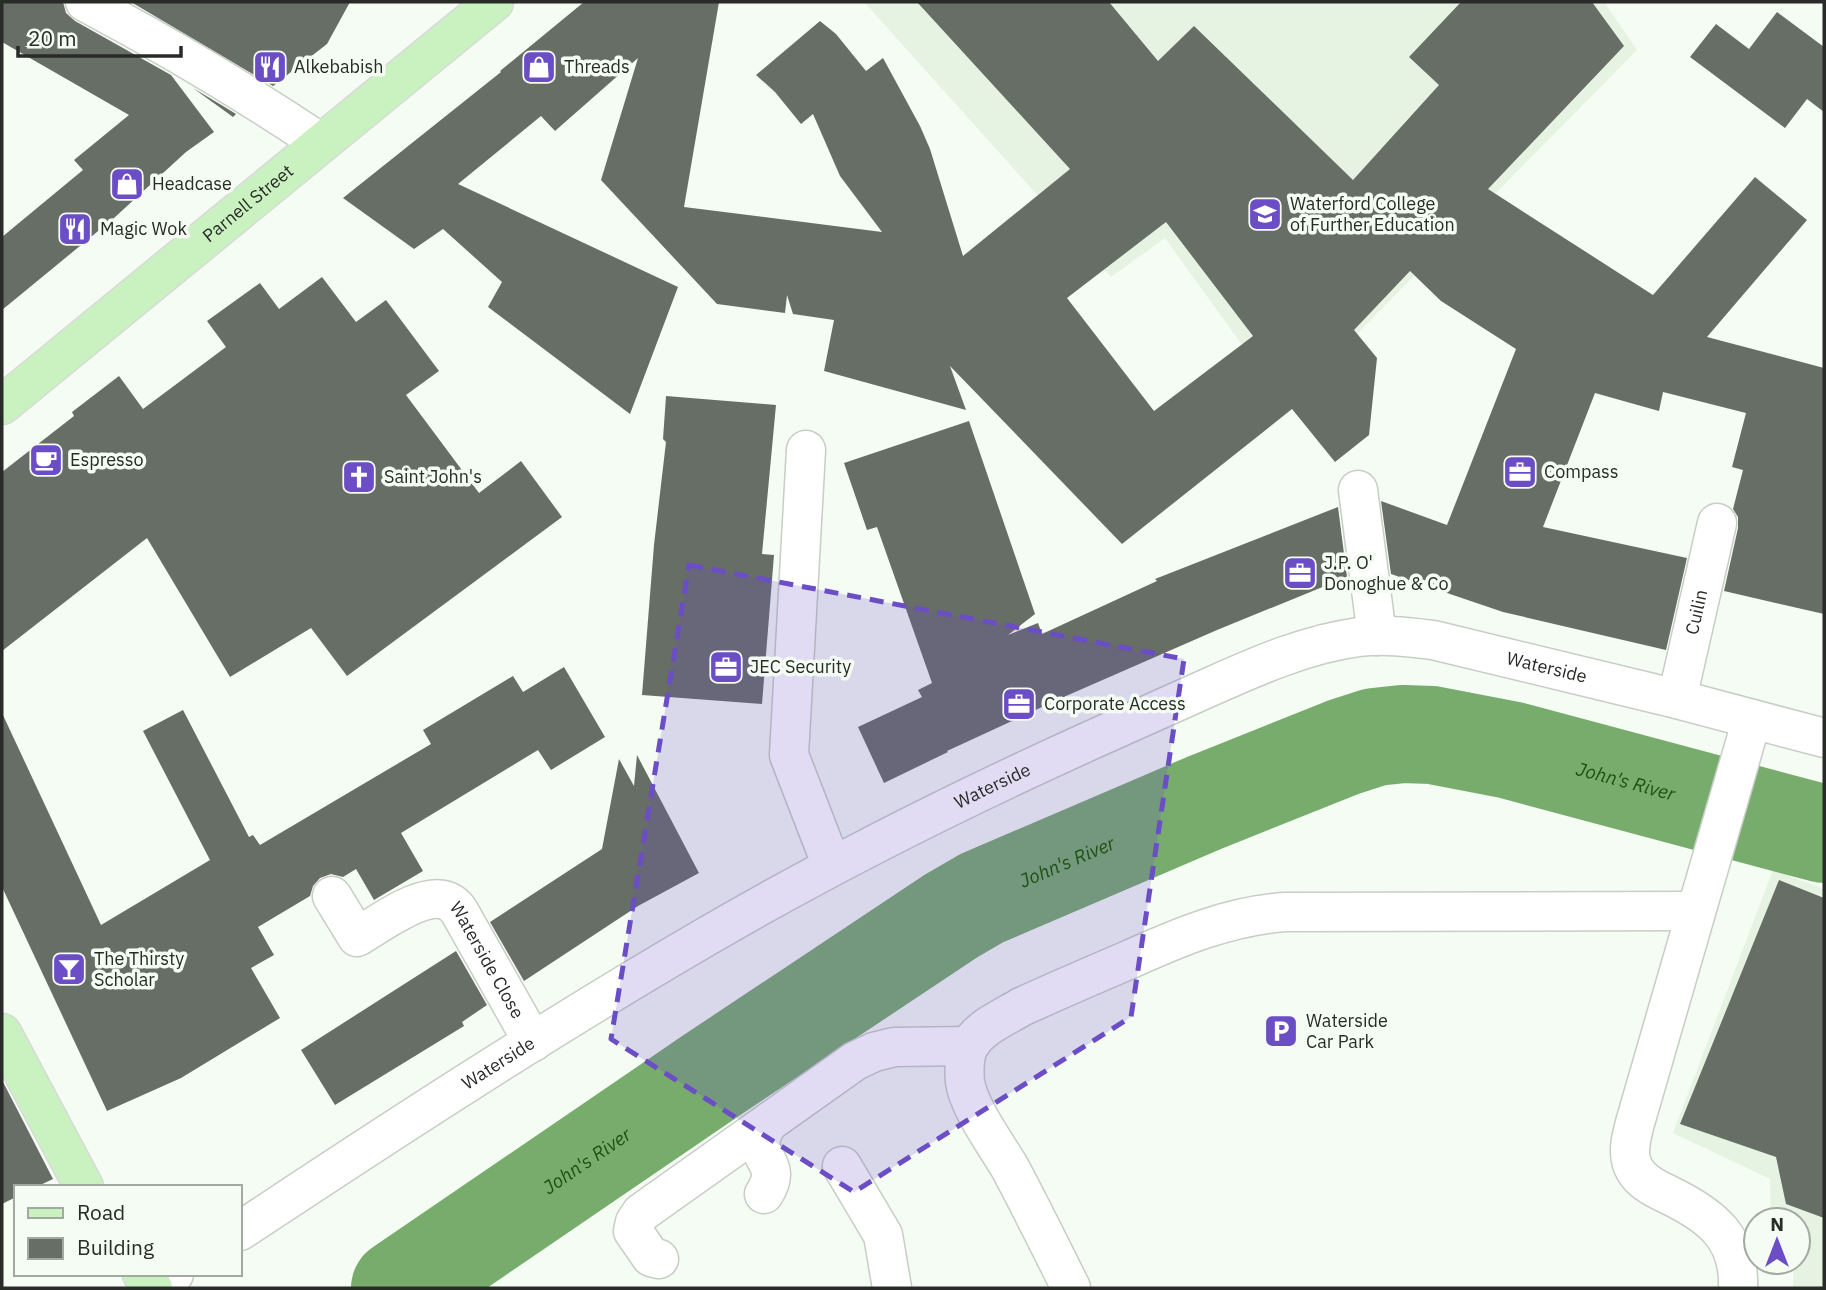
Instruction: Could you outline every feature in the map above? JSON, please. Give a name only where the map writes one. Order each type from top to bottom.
[{"type":"main road","name":"Parnell Street","points":[[2,405],[494,2]]},
{"type":"main road","points":[[2,1033],[83,1185]]},
{"type":"street","points":[[85,2],[254,98],[321,143]]},
{"type":"street","points":[[807,450],[789,755],[832,866]]},
{"type":"street","points":[[1358,490],[1377,636]]},
{"type":"street","name":"Cuilin","points":[[1677,699],[1717,523]]},
{"type":"street","name":"Waterside","points":[[242,1230],[533,1042],[709,935],[832,866],[1069,750],[1286,654],[1324,643],[1377,636],[1433,640],[1824,738]]},
{"type":"street","points":[[1738,1288],[1737,1262],[1724,1234],[1694,1209],[1653,1188],[1640,1178],[1631,1160],[1630,1148],[1695,911],[1752,719]]},
{"type":"street","name":"Waterside Close","points":[[332,897],[357,937],[416,903],[434,899],[450,902],[459,911],[533,1042]]},
{"type":"street","points":[[1071,1288],[969,1095],[965,1081],[969,1046],[980,1033],[1021,1007],[1172,940],[1259,914],[1695,911]]},
{"type":"street","points":[[659,1259],[651,1257],[633,1231],[641,1213],[839,1071],[873,1052],[919,1046],[969,1046]]},
{"type":"street","points":[[764,1194],[772,1182],[772,1169],[762,1151],[761,1138],[767,1125]]},
{"type":"street","points":[[842,1166],[883,1235],[892,1288]]},
{"type":"highlighted area","points":[[689,565],[1184,659],[1131,1017],[854,1192],[611,1039]]},
{"type":"shaded area","name":"Waterford College of Further Education","points":[[864,2],[1604,2],[1637,50],[1286,406],[1165,238],[1111,277]]},
{"type":"shaded area","points":[[1773,870],[1824,889],[1824,1288],[1793,1288],[1793,1276],[1812,1276],[1812,1206],[1771,1206],[1770,1179],[1673,1133]]},
{"type":"building","points":[[2,2],[63,2],[66,13],[75,21],[171,75],[214,132],[186,152],[114,218],[2,310],[2,237],[83,170],[74,160],[129,115],[2,42]]},
{"type":"building","points":[[131,2],[350,2],[327,44],[273,86]]},
{"type":"building","points":[[584,2],[719,2],[684,207],[882,232],[840,176],[813,114],[801,124],[775,92],[756,75],[820,21],[836,34],[866,71],[883,58],[930,149],[963,256],[1070,169],[917,2],[1109,2],[1158,61],[1194,26],[1353,180],[1439,85],[1409,57],[1461,2],[1592,2],[1624,46],[1488,189],[1653,295],[1755,177],[1807,220],[1707,337],[1824,368],[1824,614],[1724,591],[1738,528],[1738,517],[1733,509],[1743,470],[1732,467],[1746,413],[1663,392],[1659,411],[1595,393],[1543,527],[1687,558],[1666,650],[1503,612],[1391,574],[1381,501],[1447,525],[1516,349],[1441,301],[1410,271],[1354,330],[1377,358],[1369,435],[1335,462],[1292,409],[1122,544],[950,366],[966,410],[824,371],[834,320],[793,314],[787,295],[785,313],[717,304],[601,180],[638,58],[555,131],[541,116],[458,184],[678,287],[630,414],[488,307],[502,282],[443,229],[414,249],[343,198]],"holes":[[[1166,222],[1253,336],[1154,411],[1067,298]]]},
{"type":"building","points":[[1777,12],[1824,47],[1824,112],[1807,99],[1785,128],[1690,57],[1716,24],[1749,49]]},
{"type":"building","points":[[193,88],[223,106],[236,114],[233,117]]},
{"type":"building","points":[[322,277],[356,322],[386,300],[439,371],[406,395],[479,493],[521,461],[562,517],[347,676],[311,628],[230,677],[147,538],[2,651],[2,472],[74,416],[72,412],[119,376],[143,409],[226,347],[207,321],[260,283],[279,309]]},
{"type":"building","points":[[666,396],[776,405],[762,554],[774,555],[762,704],[642,695],[654,545],[666,442],[663,439]]},
{"type":"building","points":[[969,421],[1035,614],[1008,635],[1038,623],[1042,634],[1157,581],[1155,579],[1338,507],[1347,577],[1066,696],[884,783],[858,727],[922,697],[918,690],[932,683],[877,527],[867,530],[844,463]]},
{"type":"building","points":[[564,667],[605,737],[551,770],[538,750],[401,833],[423,871],[374,900],[356,869],[343,877],[331,874],[320,878],[313,886],[310,896],[258,927],[274,955],[251,968],[280,1018],[181,1078],[107,1111],[2,887],[2,713],[101,925],[210,860],[143,731],[183,710],[249,837],[253,835],[260,845],[431,744],[423,730],[513,676],[523,692]]},
{"type":"building","points":[[637,755],[699,873],[638,906],[524,981],[490,922],[602,849],[619,759],[634,786]]},
{"type":"building","points":[[1779,880],[1824,898],[1824,1218],[1812,1214],[1812,1206],[1786,1204],[1776,1157],[1680,1124]]},
{"type":"building","points":[[456,951],[487,1005],[462,1022],[464,1026],[335,1105],[301,1050]]},
{"type":"building","points":[[2,1080],[53,1179],[40,1185],[14,1185],[14,1198],[2,1204]]},
{"type":"waterway","name":"John's River","points":[[400,1288],[712,1075],[982,898],[1204,803],[1375,737],[1432,735],[1510,750],[1824,834]]},
{"type":"place","name":"Alkebabish","points":[[270,67]]},
{"type":"place","name":"Threads","points":[[539,67]]},
{"type":"place","name":"Headcase","points":[[127,184]]},
{"type":"place","name":"Waterford College of Further Education","points":[[1265,214]]},
{"type":"place","name":"Magic Wok","points":[[75,229]]},
{"type":"place","name":"Espresso","points":[[46,460]]},
{"type":"place","name":"Compass","points":[[1520,472]]},
{"type":"place","name":"Saint John's","points":[[359,477]]},
{"type":"place","name":"J.P. O' Donoghue & Co","points":[[1300,573]]},
{"type":"place","name":"JEC Security","points":[[726,667]]},
{"type":"place","name":"Corporate Access","points":[[1019,704]]},
{"type":"place","name":"The Thirsty Scholar","points":[[69,969]]},
{"type":"place","name":"Waterside Car Park","points":[[1281,1031]]}]
